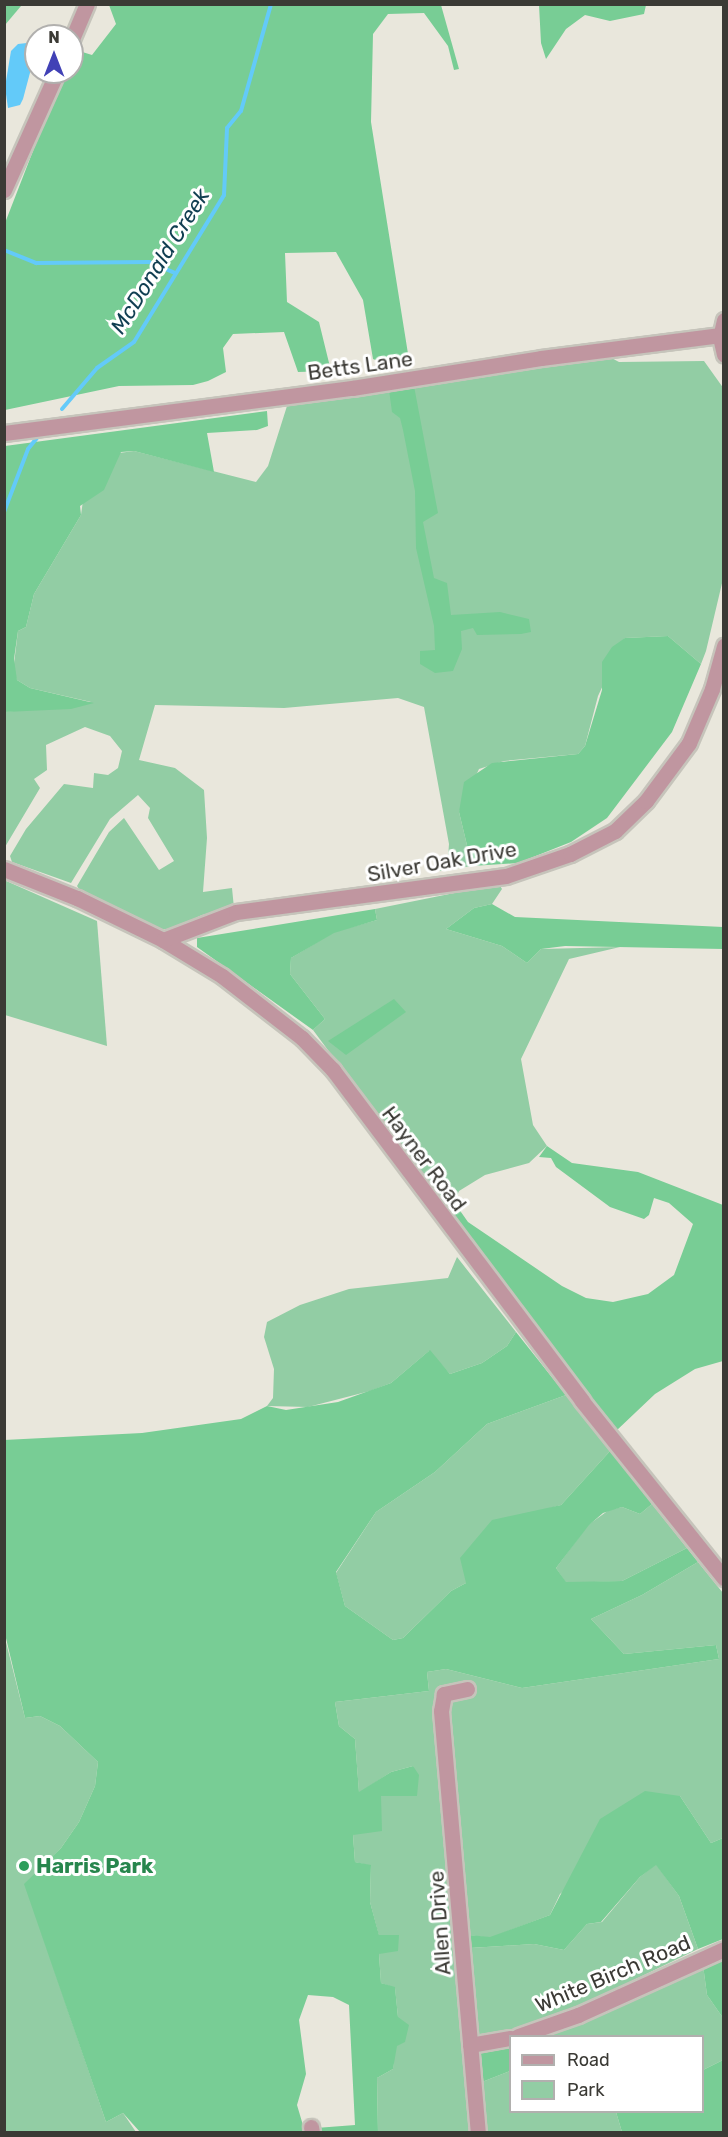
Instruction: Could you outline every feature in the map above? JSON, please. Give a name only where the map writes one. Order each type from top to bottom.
[{"type":"street","points":[[78,24],[87,4]]},
{"type":"street","points":[[4,190],[52,84]]},
{"type":"street","name":"Betts Lane","points":[[4,433],[722,327],[723,355]]},
{"type":"street","name":"Silver Oak Drive","points":[[163,940],[236,912],[506,876],[570,854],[615,831],[646,801],[689,743],[712,689],[723,646]]},
{"type":"street","name":"Hayner Road","points":[[4,869],[76,898],[163,940],[266,1007],[333,1070],[582,1401],[723,1578]]},
{"type":"street","name":"Allen Drive","points":[[467,1689],[444,1694],[441,1711],[478,2133]]},
{"type":"street","name":"White Birch Road","points":[[523,2035],[578,2015],[723,1949]]},
{"type":"street","points":[[470,2045],[509,2038]]},
{"type":"green space","points":[[539,4],[646,5],[644,14],[610,21],[585,15],[566,29],[546,59],[541,43]]},
{"type":"green space","points":[[4,5],[21,6],[5,25]]},
{"type":"green space","points":[[109,5],[441,5],[459,69],[454,70],[448,46],[424,13],[388,14],[373,34],[371,122],[409,360],[386,364],[373,359],[363,300],[336,252],[285,253],[287,302],[319,322],[331,371],[298,372],[284,332],[233,334],[223,348],[226,372],[208,381],[193,385],[119,386],[5,410],[5,223],[59,84],[84,84],[84,52],[92,55],[116,24]]},
{"type":"green space","points":[[604,354],[619,362],[704,361],[724,389],[723,579],[706,651],[701,664],[668,636],[625,638],[598,696],[585,746],[578,754],[504,761],[479,769],[459,812],[472,866],[440,871],[438,867],[448,857],[449,844],[424,707],[398,698],[284,708],[155,705],[139,760],[175,768],[204,790],[207,838],[203,892],[232,888],[234,908],[202,915],[173,929],[154,929],[81,892],[77,886],[109,832],[124,818],[159,870],[174,861],[148,818],[150,808],[138,795],[110,819],[71,883],[12,862],[10,856],[26,829],[64,784],[93,788],[94,773],[108,775],[118,768],[122,751],[110,736],[85,727],[46,745],[47,770],[34,779],[40,788],[5,847],[5,712],[91,702],[30,688],[17,680],[13,672],[18,631],[26,627],[34,594],[81,515],[89,457],[134,451],[256,482],[268,466],[287,406]]},
{"type":"green space","points":[[414,386],[438,513],[423,522],[434,578],[447,583],[451,615],[500,612],[529,619],[531,632],[477,635],[473,628],[461,631],[462,649],[453,671],[435,673],[420,664],[420,651],[435,650],[434,626],[416,548],[415,491],[400,418],[392,412],[389,390]]},
{"type":"green space","points":[[267,411],[268,426],[257,430],[207,433],[214,472],[134,451],[121,452],[104,490],[80,506],[81,515],[34,594],[26,627],[18,631],[14,659],[17,680],[30,688],[94,703],[71,709],[5,712],[5,446]]},
{"type":"green space","points":[[668,636],[701,664],[672,732],[607,818],[571,842],[518,863],[472,866],[459,812],[464,782],[492,763],[578,754],[585,746],[602,690],[602,662],[612,647],[625,638]]},
{"type":"green space","points":[[4,880],[97,921],[107,1046],[5,1015]]},
{"type":"green space","points":[[499,884],[502,889],[492,904],[474,908],[446,929],[502,946],[527,963],[541,949],[620,947],[569,959],[521,1059],[533,1125],[547,1146],[529,1163],[485,1175],[459,1191],[450,1214],[313,1030],[325,1019],[290,974],[291,958],[334,932],[377,920],[375,909]]},
{"type":"green space","points":[[492,904],[515,917],[723,927],[723,949],[565,946],[541,949],[527,963],[502,946],[446,929],[474,908]]},
{"type":"green space","points":[[375,909],[377,920],[334,933],[291,958],[290,974],[325,1019],[313,1030],[197,947],[197,938]]},
{"type":"green space","points":[[394,999],[406,1012],[346,1055],[328,1041]]},
{"type":"green space","points":[[547,1146],[572,1163],[638,1172],[723,1205],[723,1361],[695,1369],[655,1394],[616,1431],[450,1214],[456,1205],[468,1222],[562,1286],[586,1298],[613,1302],[648,1294],[674,1275],[693,1224],[669,1203],[654,1198],[649,1215],[644,1219],[610,1207],[556,1167],[551,1158],[539,1157]]},
{"type":"green space","points":[[457,1257],[516,1332],[507,1346],[482,1363],[450,1374],[429,1351],[391,1383],[370,1391],[308,1407],[267,1406],[273,1398],[274,1369],[264,1337],[267,1322],[300,1305],[349,1289],[448,1278]]},
{"type":"green space","points":[[516,1332],[566,1395],[487,1424],[435,1472],[376,1512],[336,1572],[345,1606],[393,1640],[403,1638],[451,1591],[466,1583],[460,1558],[492,1520],[561,1505],[611,1450],[652,1504],[640,1514],[622,1507],[603,1513],[589,1525],[556,1568],[566,1582],[622,1581],[687,1548],[698,1562],[642,1595],[591,1619],[624,1654],[716,1645],[719,1659],[522,1688],[446,1669],[427,1672],[429,1691],[335,1702],[339,1726],[355,1739],[359,1792],[391,1772],[413,1766],[419,1775],[417,1796],[381,1796],[382,1831],[353,1835],[355,1862],[371,1865],[370,1902],[379,1935],[399,1935],[398,1951],[379,1954],[381,1983],[395,1987],[398,2017],[409,2025],[405,2042],[397,2046],[393,2069],[377,2078],[378,2132],[317,2132],[316,2128],[355,2125],[349,2005],[333,1997],[308,1995],[299,2020],[306,2074],[297,2105],[305,2132],[140,2132],[123,2113],[106,2122],[24,1884],[61,1848],[79,1822],[95,1786],[98,1762],[60,1726],[40,1716],[25,1718],[5,1634],[4,1440],[142,1433],[241,1419],[267,1406],[286,1410],[338,1402],[391,1383],[430,1350],[450,1374],[482,1363],[507,1346]]},
{"type":"green space","points":[[566,1395],[611,1450],[561,1505],[536,1512],[466,1583],[451,1591],[403,1638],[393,1640],[345,1606],[336,1573],[376,1512],[435,1472],[487,1424]]},
{"type":"green space","points":[[652,1504],[687,1548],[622,1581],[566,1583],[556,1568],[588,1525],[609,1510],[622,1507],[640,1514]]},
{"type":"green space","points":[[698,1562],[723,1593],[723,1838],[711,1843],[680,1796],[560,1894],[550,1915],[490,1938],[469,1935],[470,1948],[534,1944],[564,1950],[587,1924],[602,1922],[640,1877],[656,1864],[679,1896],[698,1949],[578,2007],[506,2033],[482,2082],[509,2071],[509,2113],[616,2113],[622,2132],[378,2132],[377,2078],[393,2069],[398,2017],[395,1988],[381,1983],[379,1954],[398,1935],[379,1936],[370,1902],[371,1866],[355,1862],[353,1835],[381,1796],[417,1796],[413,1766],[391,1772],[359,1793],[355,1739],[339,1726],[335,1702],[429,1691],[427,1672],[446,1669],[522,1688],[719,1659],[716,1645],[624,1654],[591,1619],[642,1595]]},
{"type":"green space","name":"Harris Park","points":[[4,1634],[25,1718],[40,1716],[60,1726],[98,1762],[95,1786],[79,1822],[61,1848],[25,1884],[106,2122],[123,2113],[136,2132],[5,2132]]},
{"type":"green space","points":[[645,1791],[680,1796],[711,1843],[723,1838],[723,1939],[698,1949],[679,1896],[656,1865],[640,1877],[601,1922],[587,1924],[564,1950],[534,1944],[470,1948],[469,1935],[490,1937],[550,1915],[600,1819]]},
{"type":"green space","points":[[723,1955],[723,2018],[707,1995],[703,1965]]},
{"type":"green space","points":[[703,1965],[707,1995],[723,2018],[723,2060],[704,2070],[704,2035],[538,2035],[580,2022]]},
{"type":"green space","points":[[509,2044],[509,2071],[482,2082],[478,2049]]},
{"type":"green space","points":[[723,2060],[723,2132],[622,2132],[616,2113],[704,2113],[704,2070]]},
{"type":"water","points":[[24,43],[24,84],[27,84],[20,105],[8,108],[5,87],[11,51],[18,44]]},
{"type":"waterway","name":"McDonald Creek","points":[[62,409],[97,368],[134,342],[224,195],[227,128],[241,111],[271,4]]},
{"type":"waterway","points":[[4,250],[36,263],[149,262],[175,273]]},
{"type":"waterway","name":"McDonald Creek","points":[[4,512],[28,449],[37,438]]},
{"type":"place","name":"Harris Park","points":[[24,1866]]}]
